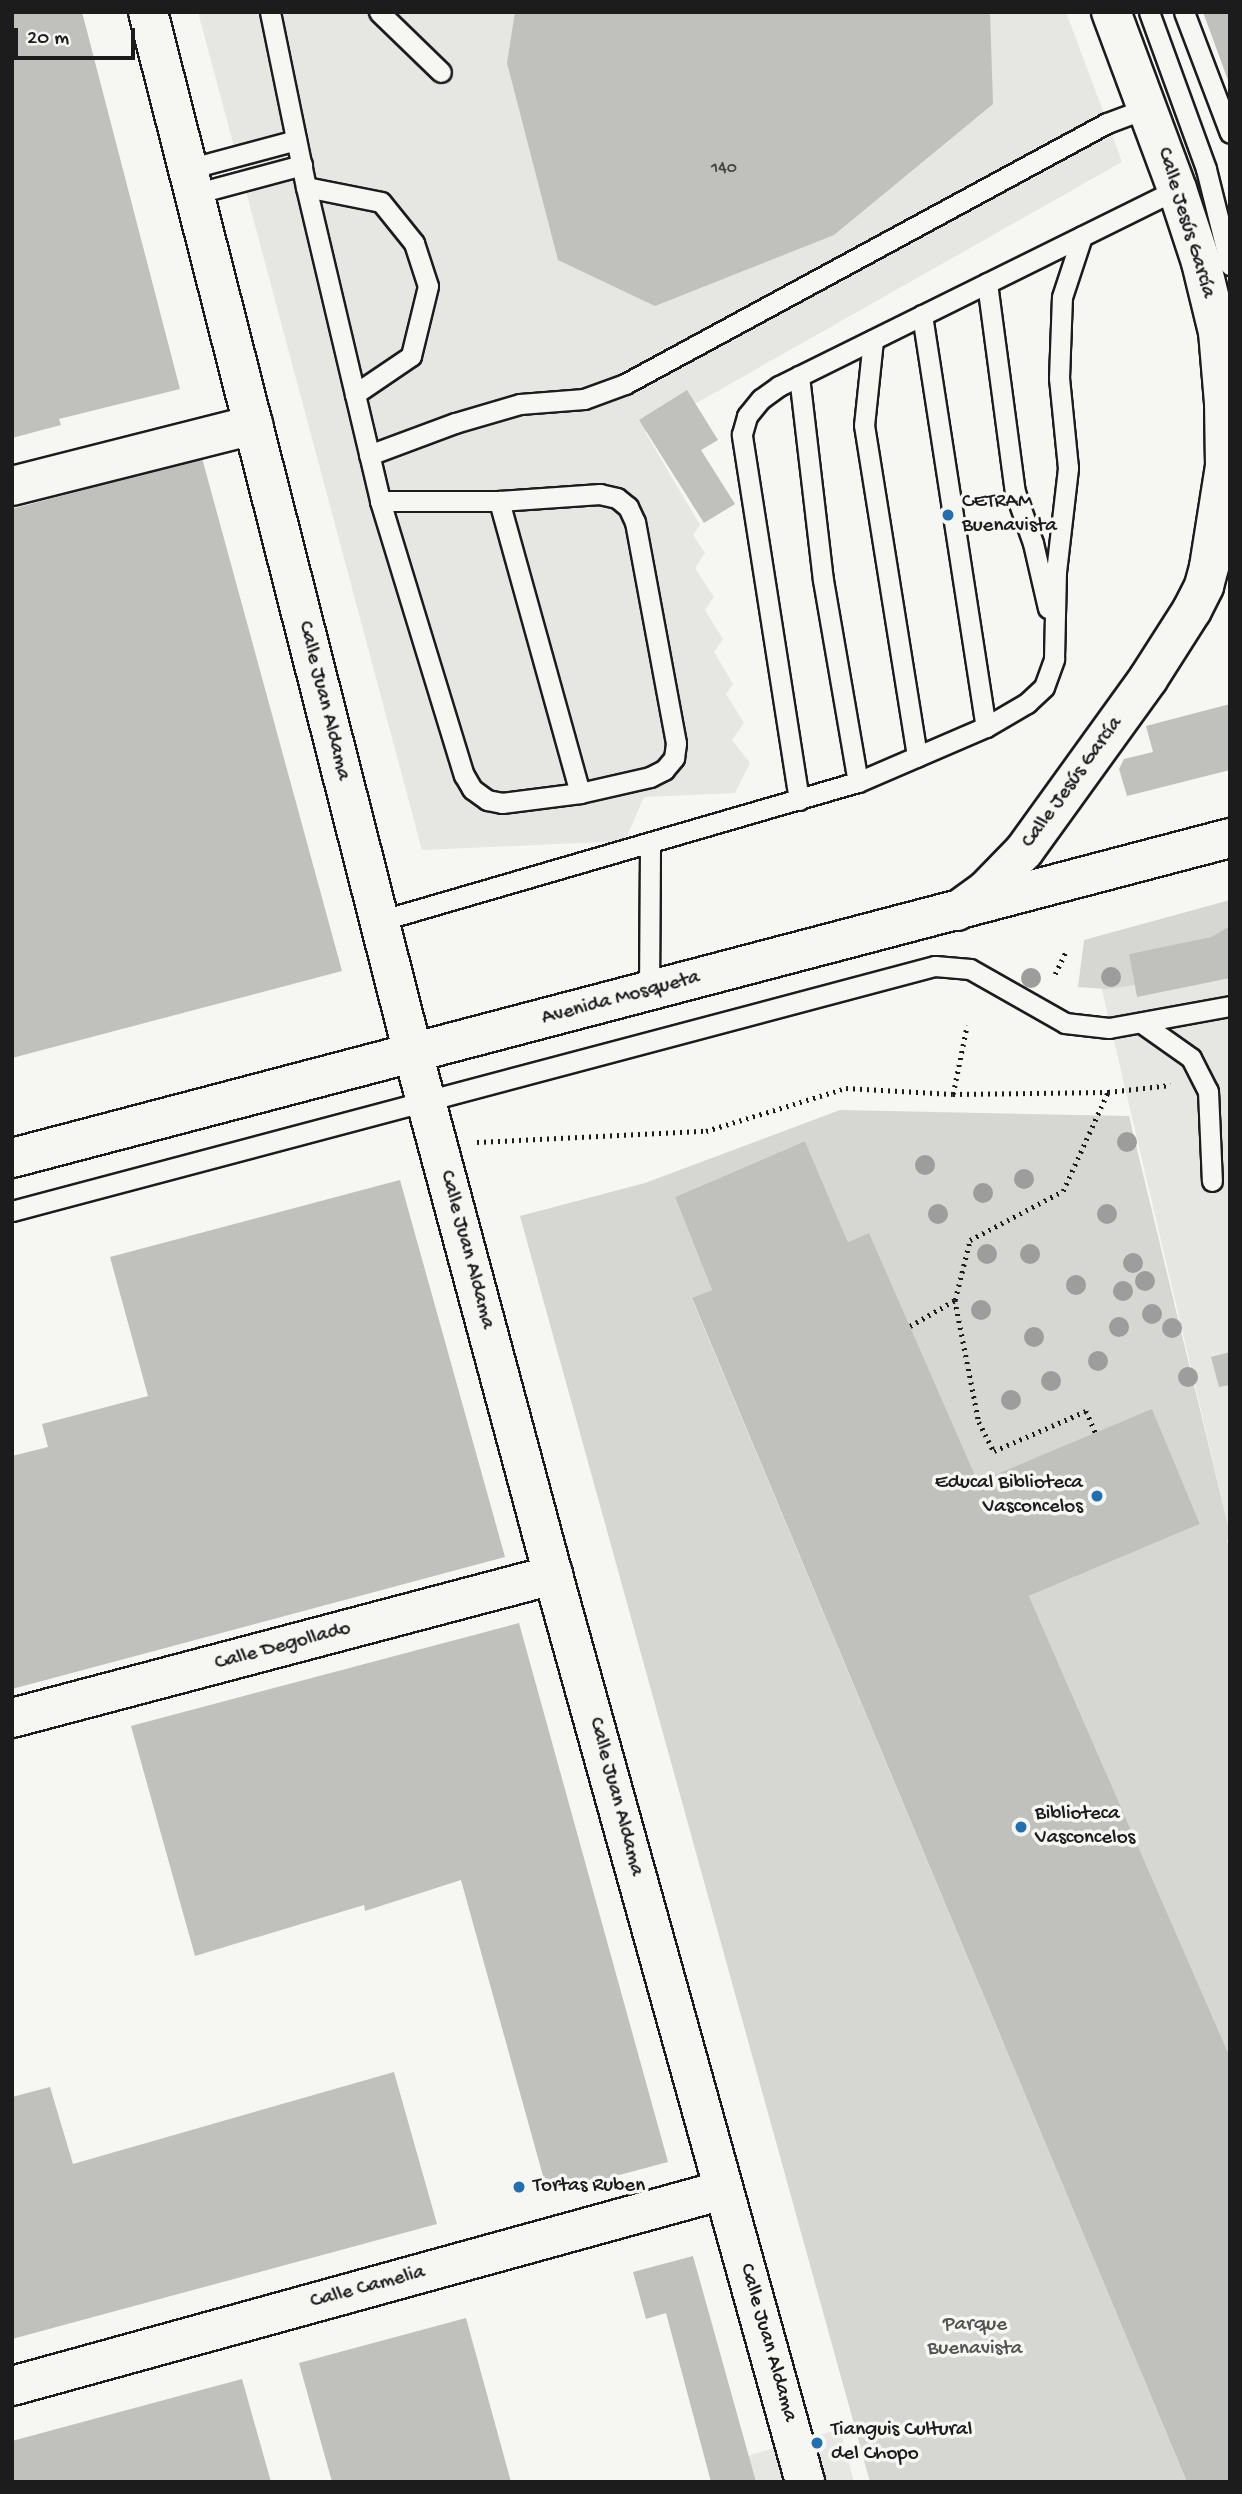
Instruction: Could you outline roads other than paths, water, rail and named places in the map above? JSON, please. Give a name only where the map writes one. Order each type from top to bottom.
[{"type":"street","name":"Calle Juan Aldama","points":[[148,12],[413,1054],[553,1575],[805,2482]]},
{"type":"street","name":"Calle Jesús García","points":[[957,911],[987,889],[1024,851],[1148,679],[1192,610],[1219,560],[1224,403],[1218,332],[1201,262],[1177,189],[1111,12]]},
{"type":"street","points":[[12,486],[253,425]]},
{"type":"street","name":"Avenida Mosqueta","points":[[12,1158],[1230,838]]},
{"type":"street","name":"Calle Degollado","points":[[12,1718],[553,1575]]},
{"type":"street","name":"Calle Camelia","points":[[12,2386],[723,2190]]},
{"type":"lane","points":[[270,12],[306,187],[380,501],[464,775],[472,789],[487,800],[502,803],[580,793],[650,777],[664,770],[674,758],[676,743],[635,522],[628,508],[617,498],[600,494],[499,501],[380,501]]},
{"type":"lane","points":[[379,12],[441,72]]},
{"type":"lane","points":[[1149,12],[1206,169],[1230,265]]},
{"type":"lane","points":[[1184,12],[1230,133]]},
{"type":"lane","points":[[369,455],[455,422],[520,404],[584,399],[625,384],[1107,123],[1147,108]]},
{"type":"lane","points":[[191,182],[296,140]]},
{"type":"lane","points":[[191,182],[302,166]]},
{"type":"lane","points":[[306,187],[381,202],[414,243],[428,286],[411,356],[355,394]]},
{"type":"lane","points":[[799,800],[742,435],[747,416],[761,399],[799,376],[1177,189]]},
{"type":"lane","points":[[379,921],[858,782],[986,726],[1027,703],[1044,687],[1054,659],[1056,572],[1068,468],[1059,378],[1062,297],[1082,236]]},
{"type":"lane","points":[[987,283],[1015,492],[1033,542],[1054,632]]},
{"type":"lane","points":[[922,315],[986,726]]},
{"type":"lane","points":[[873,340],[864,425],[917,757]]},
{"type":"lane","points":[[799,376],[823,580],[858,782]]},
{"type":"lane","points":[[499,501],[580,793]]},
{"type":"lane","points":[[649,992],[650,844]]},
{"type":"lane","points":[[12,1211],[935,966],[970,968],[1065,1023],[1110,1028],[1230,1006]]},
{"type":"lane","points":[[1143,1024],[1191,1058],[1208,1091],[1212,1181]]},
{"type":"place","name":"CETRAM Buenavista","points":[[948,515]]},
{"type":"place","name":"Educal Biblioteca Vasconcelos","points":[[1097,1496]]},
{"type":"place","name":"Biblioteca Vasconcelos","points":[[1021,1827]]},
{"type":"place","name":"Tortas Ruben","points":[[519,2187]]},
{"type":"place","name":"Tianguis Cultural del Chopo","points":[[817,2443]]},
{"type":"park label","name":"Parque Buenavista","points":[[975,2338]]}]
